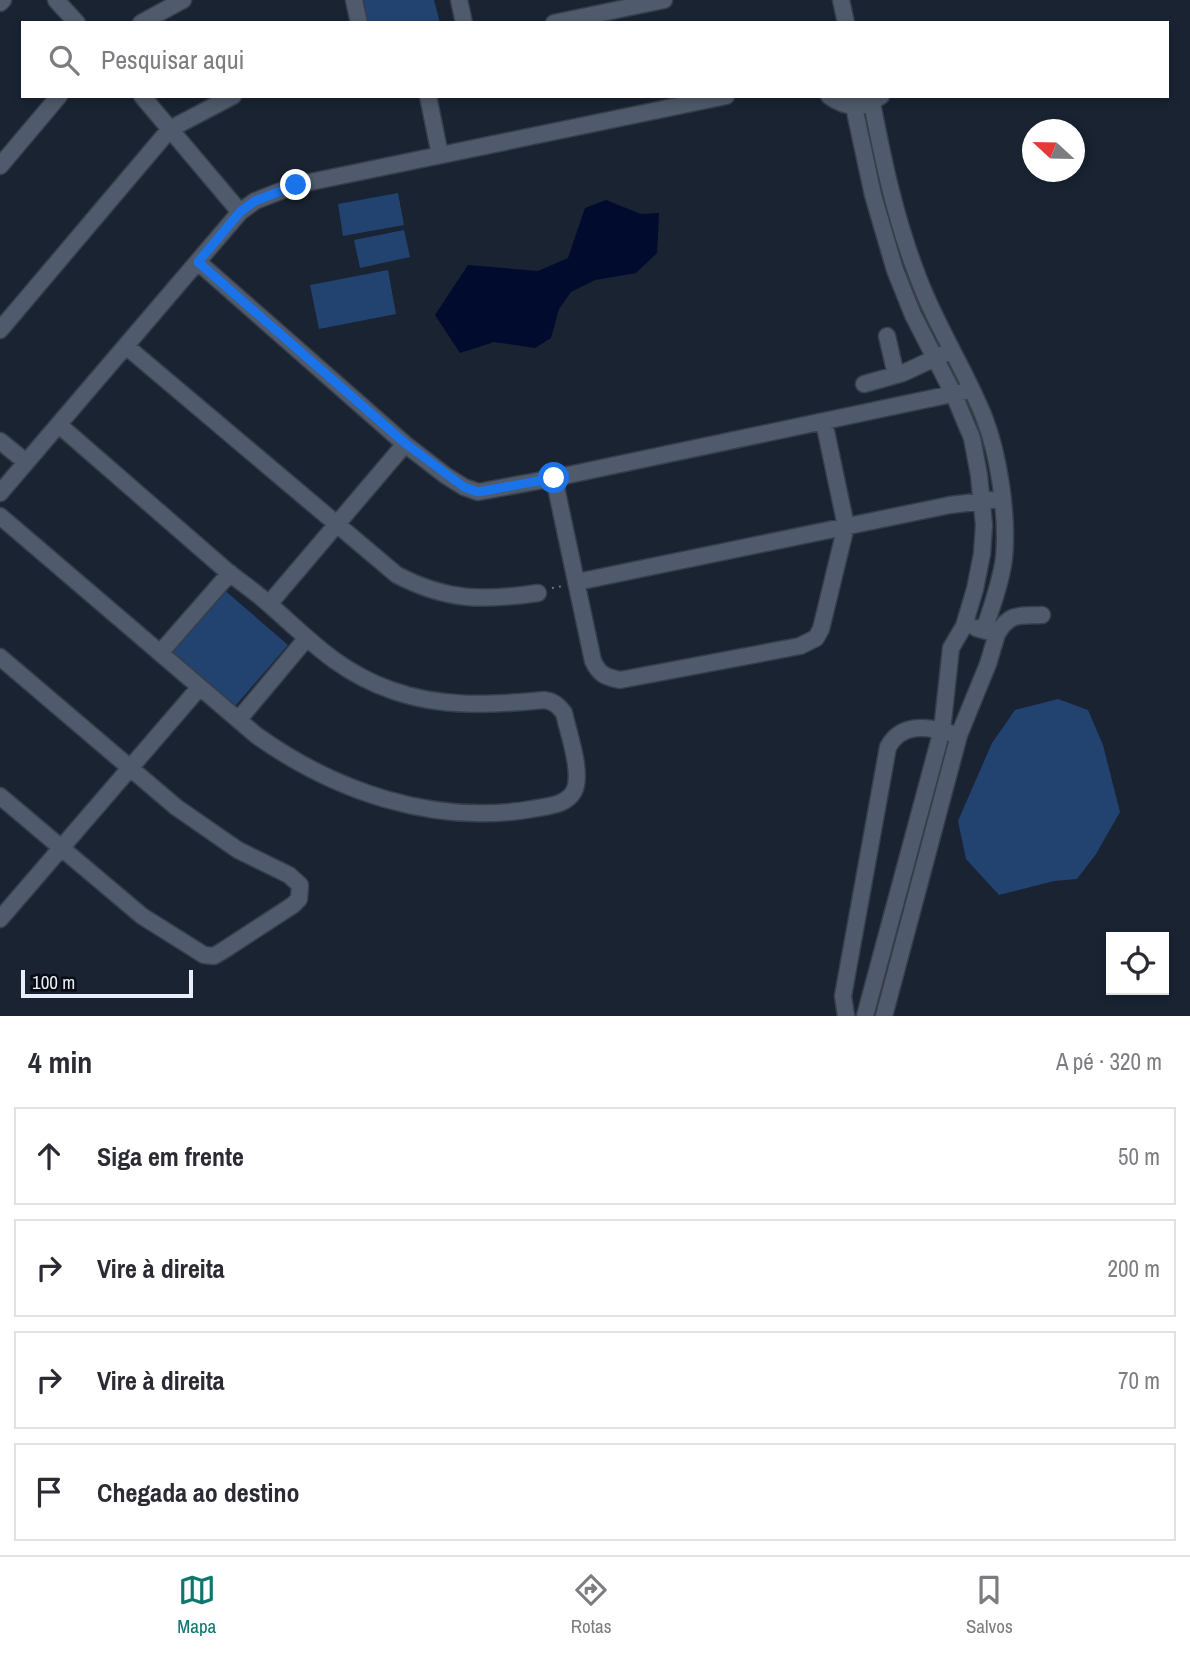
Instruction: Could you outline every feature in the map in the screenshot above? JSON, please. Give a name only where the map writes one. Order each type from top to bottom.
[{"type":"street","points":[[56,0],[75,21]]},
{"type":"street","points":[[145,21],[183,0]]},
{"type":"street","points":[[354,0],[359,21]]},
{"type":"street","points":[[459,0],[464,21]]},
{"type":"street","points":[[564,21],[664,0]]},
{"type":"street","points":[[841,0],[846,21]]},
{"type":"street","points":[[0,166],[57,98]]},
{"type":"street","points":[[144,98],[240,212]]},
{"type":"street","points":[[0,330],[170,129],[229,98]]},
{"type":"street","points":[[428,98],[440,155]]},
{"type":"street","points":[[0,494],[240,212],[264,197],[296,185],[716,98]]},
{"type":"street","points":[[833,98],[854,107],[877,99],[889,188],[900,226],[937,325],[971,390],[991,438],[1005,533],[988,664],[959,735],[884,1016]]},
{"type":"street","points":[[854,107],[884,238],[913,315],[954,394],[972,438],[977,457],[984,525],[982,554],[964,626],[951,648],[942,730],[865,1016]]},
{"type":"street","points":[[198,262],[405,443],[446,475],[464,487],[478,492],[971,390]]},
{"type":"street","points":[[887,337],[896,375]]},
{"type":"street","points":[[127,347],[397,575],[444,594],[473,599],[497,599],[538,593]]},
{"type":"street","points":[[864,384],[896,375],[950,350]]},
{"type":"street","points":[[554,478],[593,660],[598,672],[608,678],[620,680],[800,646],[816,638],[821,629],[846,526],[824,422]]},
{"type":"street","points":[[0,516],[256,735],[288,758],[344,786],[430,809],[498,812],[558,804],[568,799],[574,790],[576,768],[564,713],[552,701],[544,699],[492,705],[458,704],[391,690],[341,666],[306,639],[270,604],[230,573],[59,425]]},
{"type":"street","points":[[0,441],[26,462]]},
{"type":"street","points":[[270,604],[405,443]]},
{"type":"street","points":[[577,582],[846,526],[1001,499]]},
{"type":"street","points":[[160,653],[230,573]]},
{"type":"street","points":[[991,632],[1010,617],[1042,615]]},
{"type":"street","points":[[964,626],[991,632]]},
{"type":"street","points":[[239,719],[306,639]]},
{"type":"street","points":[[0,657],[209,831],[256,860],[296,880],[300,885],[299,899],[214,956],[204,955],[142,916],[0,796]]},
{"type":"street","points":[[0,919],[199,688]]},
{"type":"street","points":[[846,1016],[843,996],[888,747],[892,738],[906,729],[919,727],[959,735]]},
{"type":"path","points":[[538,593],[577,582]]},
{"type":"shaded area","points":[[360,0],[434,0],[439,21],[365,21]]},
{"type":"shaded area","points":[[398,193],[404,225],[343,236],[338,204]]},
{"type":"shaded area","points":[[606,200],[641,214],[659,213],[657,253],[636,273],[595,280],[571,292],[559,309],[551,338],[535,348],[494,342],[460,353],[435,315],[468,265],[538,271],[568,258],[585,208]]},
{"type":"shaded area","points":[[404,230],[410,257],[360,268],[354,240]]},
{"type":"shaded area","points":[[388,270],[396,314],[319,329],[310,285]]},
{"type":"shaded area","points":[[222,588],[288,645],[230,712],[164,656]]},
{"type":"shaded area","points":[[1058,699],[1088,710],[1103,745],[1120,812],[1096,854],[1077,879],[1054,881],[999,895],[966,859],[958,821],[992,743],[1015,710]]},
{"type":"route","points":[[296,185],[273,192],[240,212],[198,262],[405,443],[464,487],[478,492],[554,478]]}]
